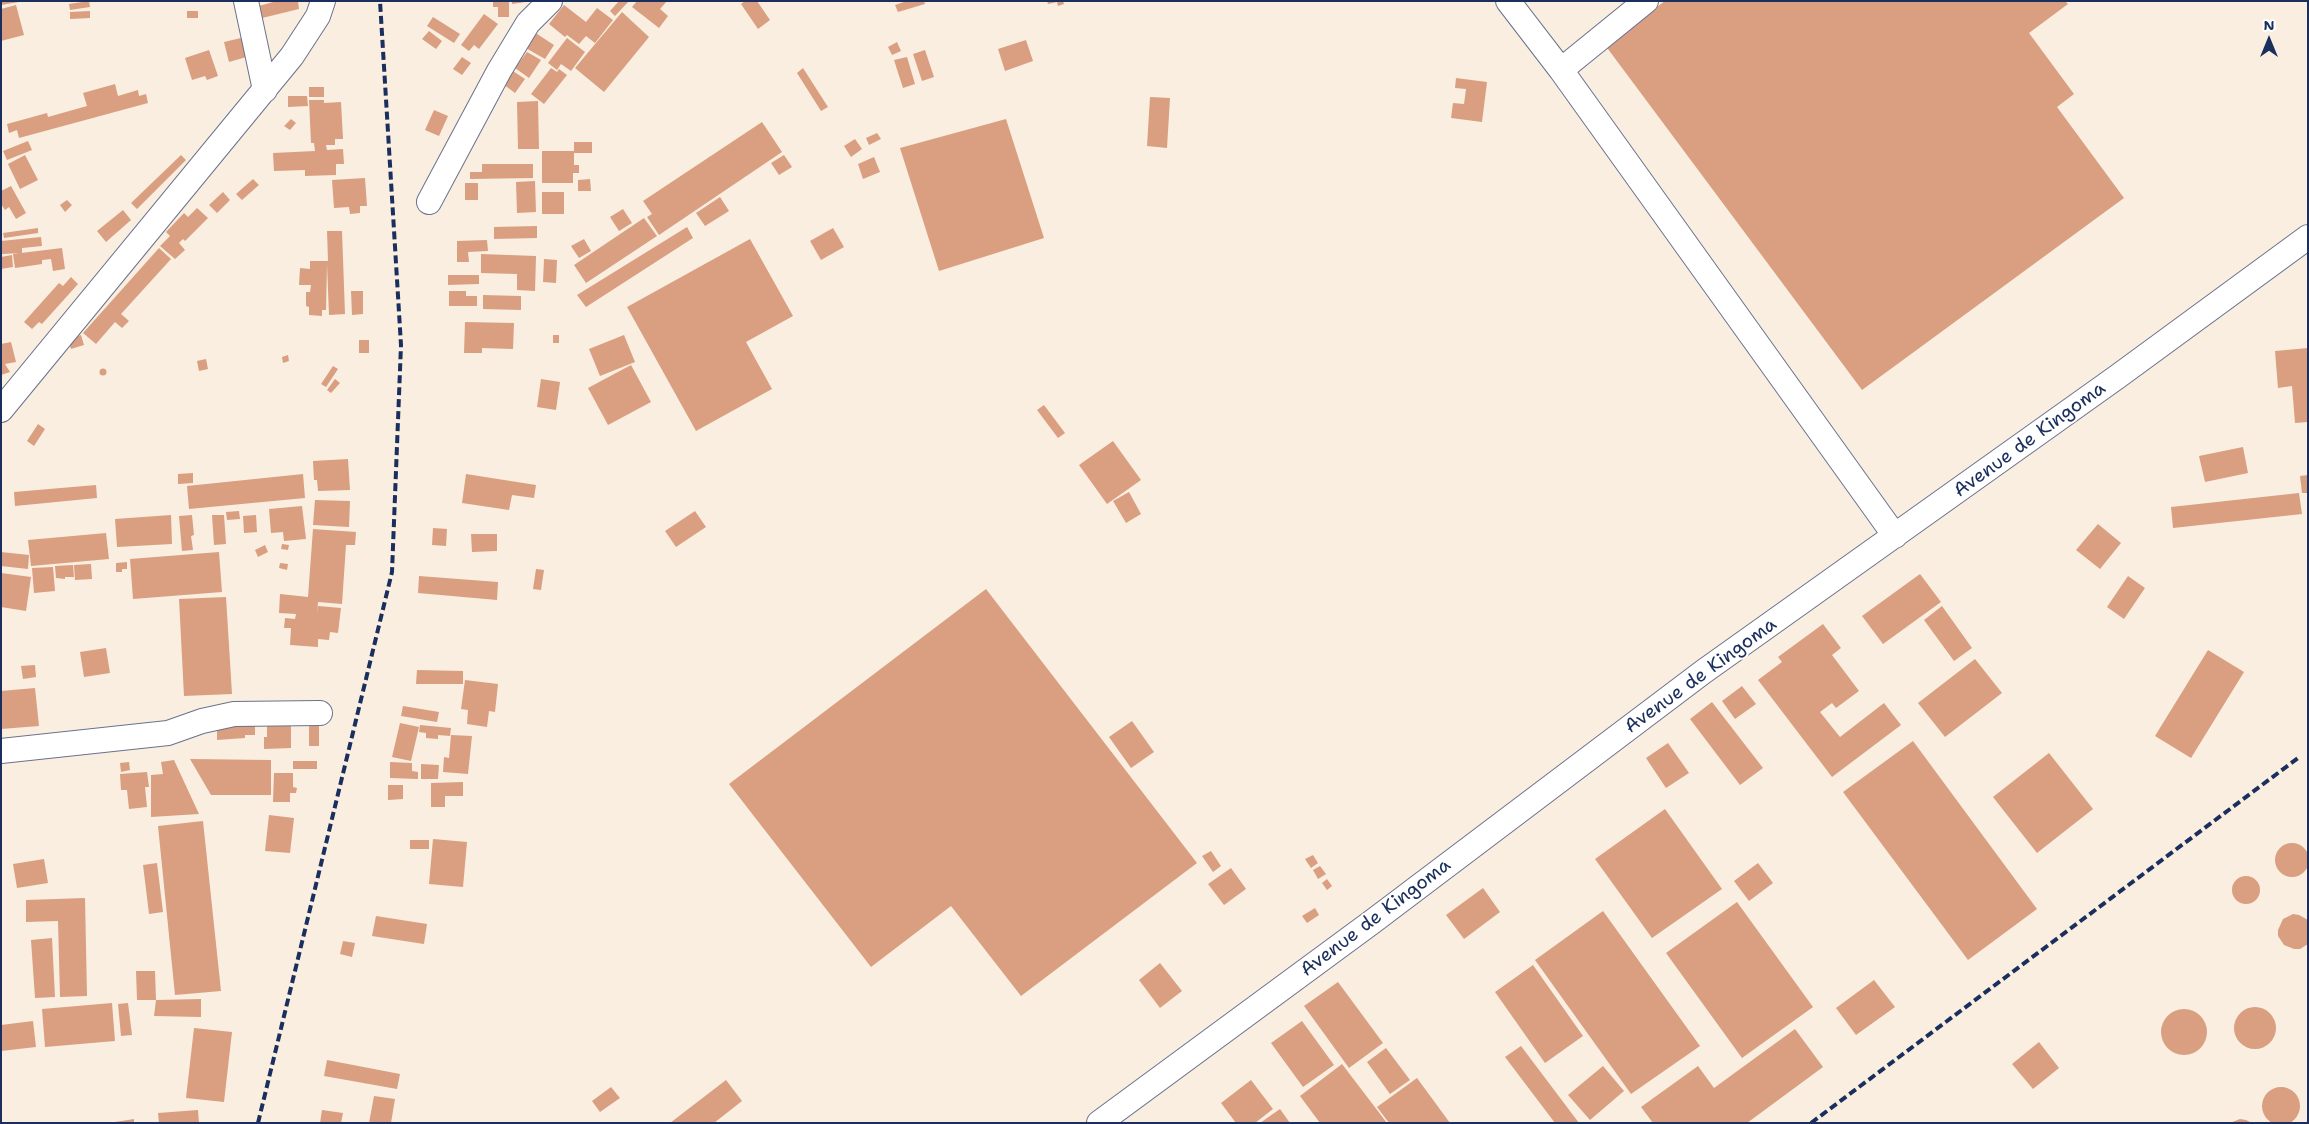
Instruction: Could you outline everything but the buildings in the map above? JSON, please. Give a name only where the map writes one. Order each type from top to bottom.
[{"type":"street","points":[[246,1],[265,90]]},
{"type":"street","points":[[1,410],[292,56],[318,16],[322,1]]},
{"type":"street","points":[[429,202],[499,71],[528,23],[550,1]]},
{"type":"street","points":[[1508,1],[1561,70],[1895,536]]},
{"type":"street","points":[[1561,70],[1646,1]]},
{"type":"street","name":"Avenue de Kingoma","points":[[1099,1123],[1380,916],[1703,672],[1895,536],[2308,237]]},
{"type":"street","points":[[1,751],[168,733],[202,721],[234,714],[320,713]]},
{"type":"railway","points":[[258,1123],[392,572],[401,345],[380,1]]},
{"type":"railway","points":[[1811,1123],[2298,758]]}]
